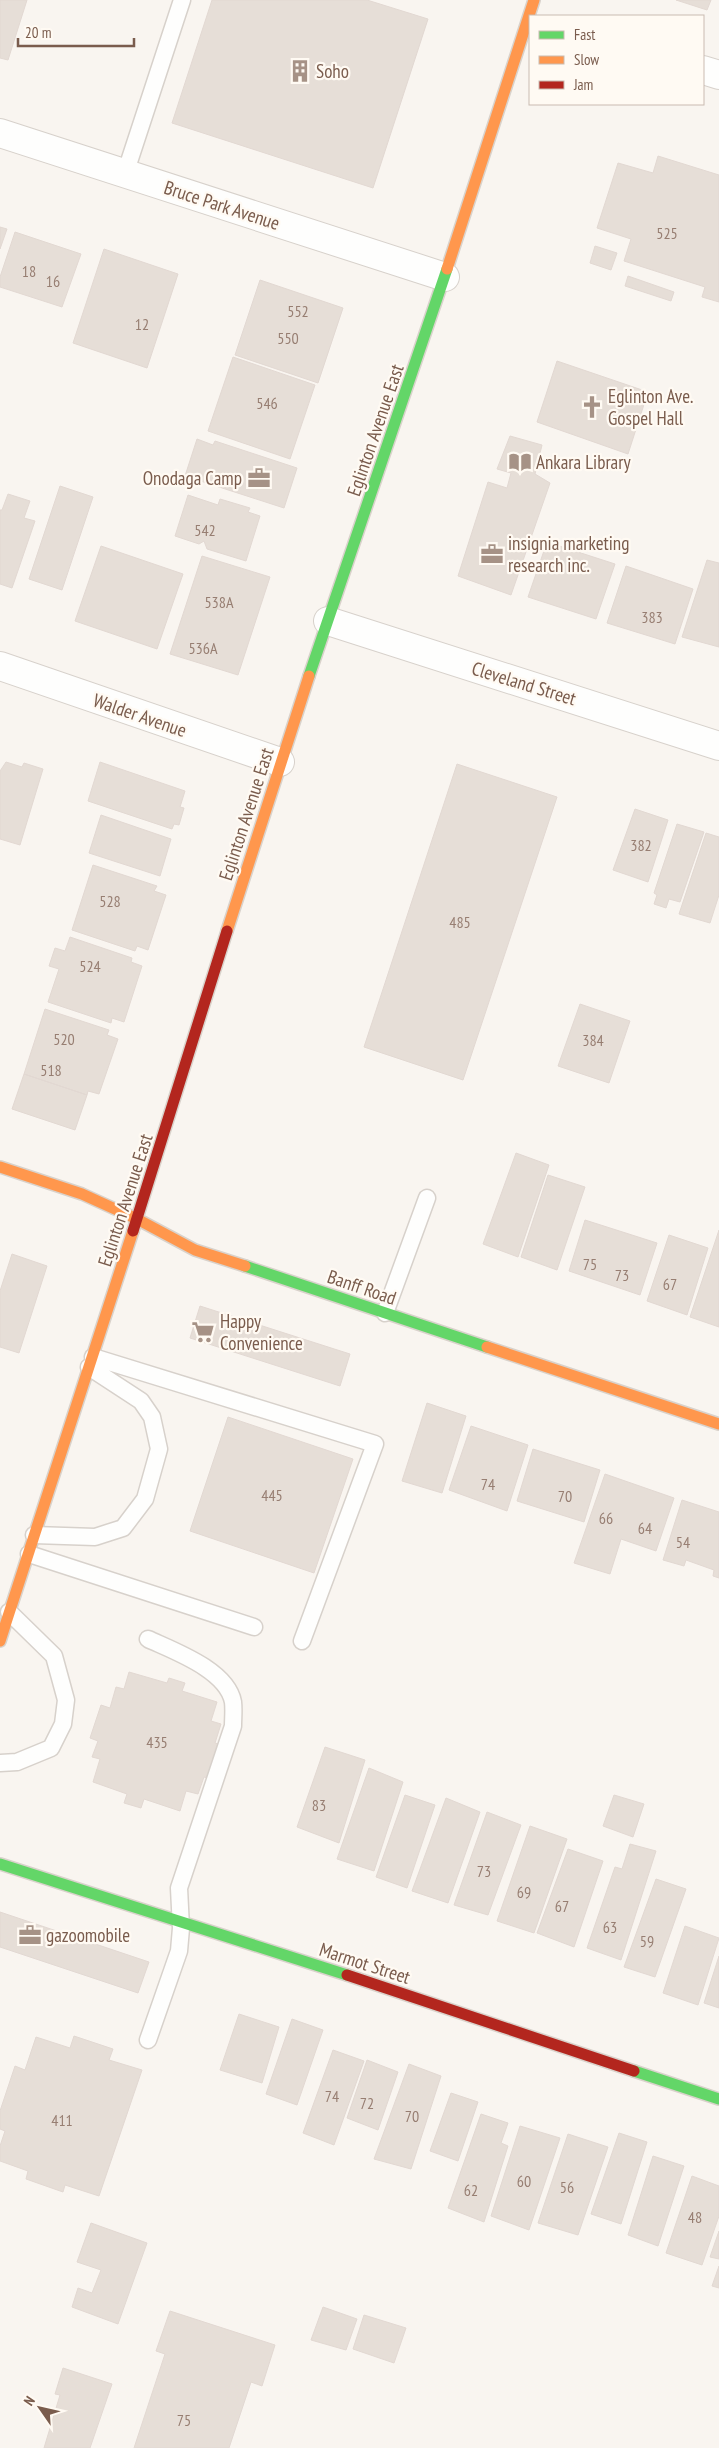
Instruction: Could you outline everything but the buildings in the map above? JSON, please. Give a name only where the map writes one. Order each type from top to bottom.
[{"type":"main road","name":"Eglinton Avenue East","points":[[0,1641],[137,1219],[280,762],[529,30]]},
{"type":"main road","name":"Banff Road","points":[[0,1167],[82,1194],[137,1219],[195,1250],[719,1424]]},
{"type":"main road","name":"Marmot Street","points":[[0,1864],[180,1920],[719,2098]]},
{"type":"street","points":[[704,70],[719,75]]},
{"type":"street","name":"Bruce Park Avenue","points":[[0,132],[445,277]]},
{"type":"street","name":"Cleveland Street","points":[[328,621],[719,746]]},
{"type":"street","name":"Walder Avenue","points":[[0,666],[280,762]]},
{"type":"lane","points":[[125,174],[182,0]]},
{"type":"lane","points":[[385,1313],[427,1198]]},
{"type":"lane","points":[[34,1536],[95,1537],[123,1528],[145,1500],[159,1449],[152,1417],[141,1401],[91,1362]]},
{"type":"lane","points":[[91,1362],[375,1444],[302,1640]]},
{"type":"lane","points":[[28,1554],[254,1627]]},
{"type":"lane","points":[[0,1763],[17,1762],[51,1748],[63,1724],[66,1700],[54,1656],[9,1612]]},
{"type":"lane","points":[[148,1639],[203,1666],[227,1688],[232,1701],[233,1726],[179,1888],[179,1951],[148,2040]]},
{"type":"traffic: fast","points":[[309,676],[447,269]]},
{"type":"traffic: fast","points":[[245,1266],[487,1347]]},
{"type":"traffic: fast","points":[[0,1864],[347,1975]]},
{"type":"traffic: fast","points":[[634,2071],[719,2099]]},
{"type":"traffic: slow","points":[[529,15],[534,0]]},
{"type":"traffic: slow","points":[[447,269],[529,15]]},
{"type":"traffic: slow","points":[[227,931],[309,676]]},
{"type":"traffic: slow","points":[[0,1167],[82,1194],[137,1219],[195,1250],[245,1266]]},
{"type":"traffic: slow","points":[[0,1641],[133,1231]]},
{"type":"traffic: slow","points":[[487,1347],[719,1424]]},
{"type":"traffic: jam","points":[[133,1231],[227,931]]},
{"type":"traffic: jam","points":[[347,1975],[634,2071]]},
{"type":"place","name":"Soho","points":[[300,71]]},
{"type":"place","name":"Eglinton Ave. Gospel Hall","points":[[592,407]]},
{"type":"place","name":"Ankara Library","points":[[520,462]]},
{"type":"place","name":"Onodaga Camp","points":[[259,478]]},
{"type":"place","name":"insignia marketing research inc.","points":[[492,554]]},
{"type":"place","name":"Happy Convenience","points":[[203,1332]]},
{"type":"place","name":"gazoomobile","points":[[30,1935]]}]
